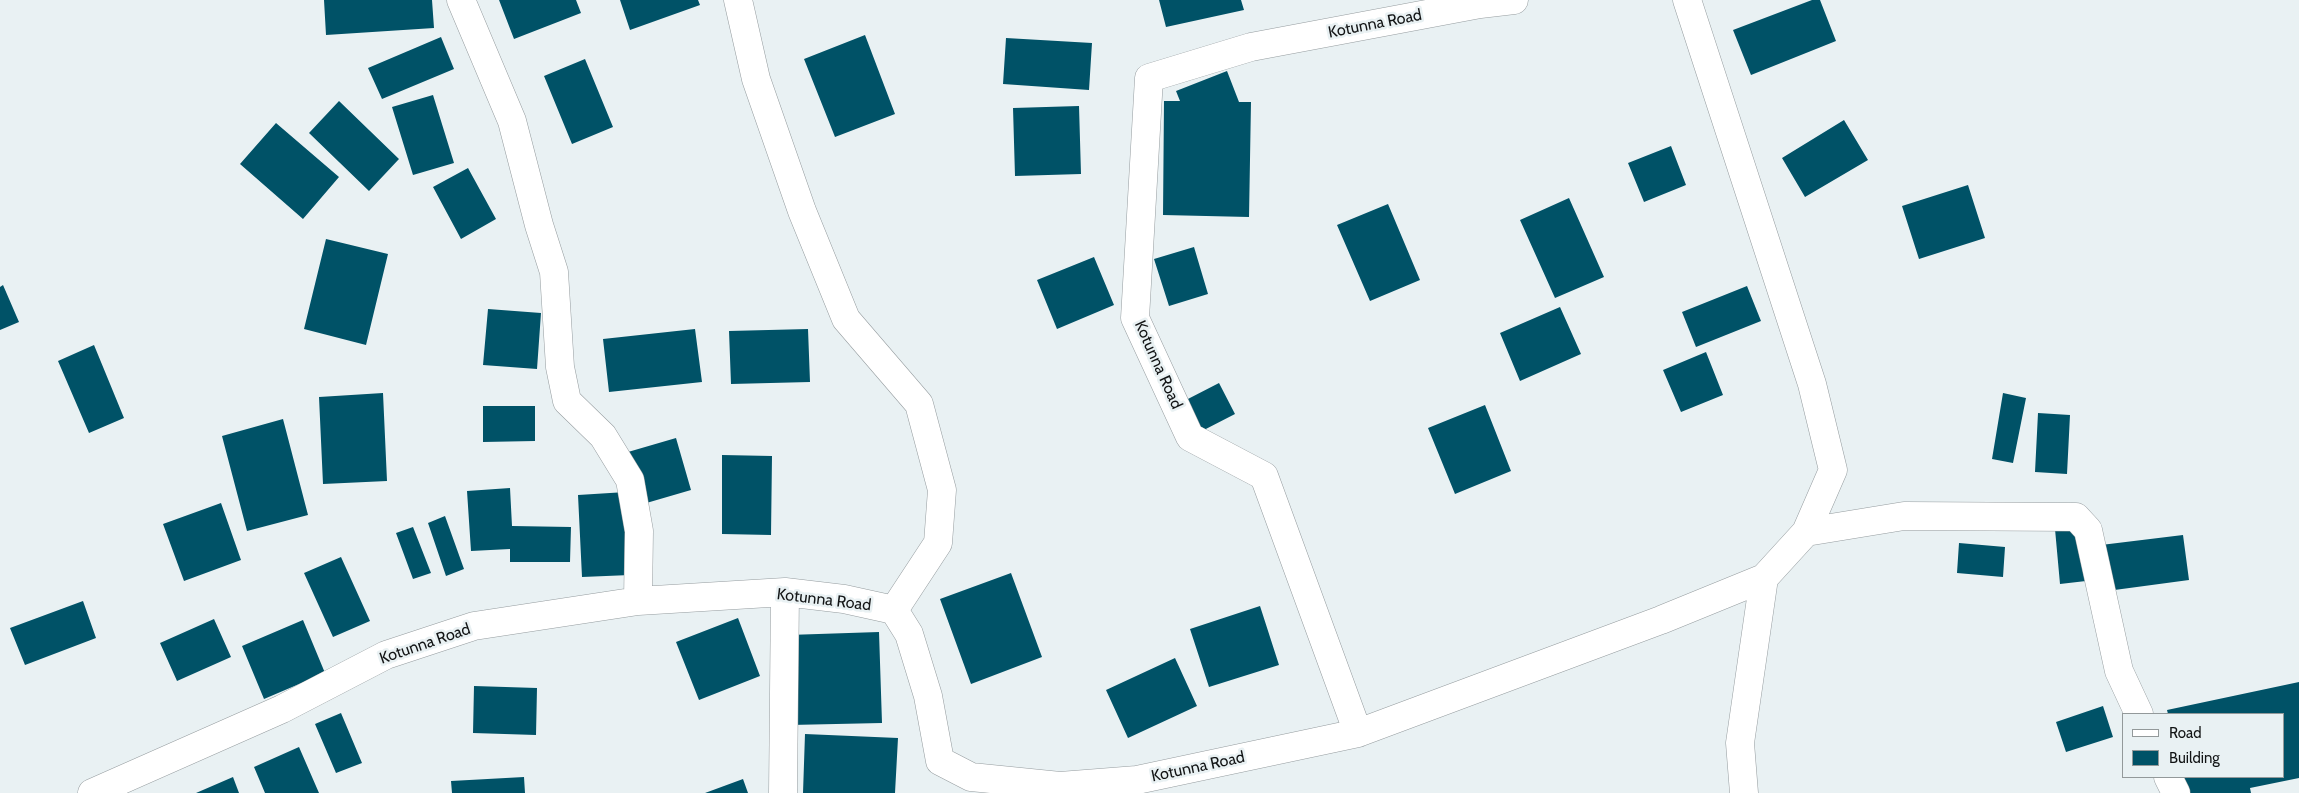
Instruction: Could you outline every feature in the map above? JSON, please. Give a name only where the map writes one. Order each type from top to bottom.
[{"type":"street","points":[[461,0],[512,121],[539,225],[554,272],[560,367],[567,401],[603,436],[630,480],[639,531],[638,601]]},
{"type":"street","points":[[738,0],[756,79],[802,211],[846,319],[919,404],[942,490],[938,543],[894,610]]},
{"type":"street","name":"Kotunna Road","points":[[92,793],[282,708],[386,655],[474,626],[638,601],[785,592],[844,599],[894,610],[909,634],[928,696],[940,761],[971,777],[1060,786],[1137,780],[1358,732],[1264,476],[1190,437],[1135,318],[1149,78],[1251,47],[1480,4],[1514,0]]},
{"type":"street","points":[[1358,732],[1661,620],[1764,578],[1806,532],[1833,470],[1812,384],[1687,0]]},
{"type":"street","points":[[1806,532],[1904,516],[2076,517],[2088,530],[2119,671],[2139,713]]},
{"type":"street","points":[[1744,793],[1740,743],[1764,578]]},
{"type":"street","points":[[783,793],[785,592]]},
{"type":"street","points":[[2168,778],[2176,793]]},
{"type":"building","points":[[324,0],[432,0],[434,28],[326,35]]},
{"type":"building","points":[[499,0],[576,0],[581,13],[514,39]]},
{"type":"building","points":[[620,0],[698,0],[700,5],[630,30]]},
{"type":"building","points":[[1159,0],[1241,0],[1244,10],[1166,27]]},
{"type":"building","points":[[1812,0],[1820,0],[1836,41],[1751,75],[1733,30]]},
{"type":"building","points":[[865,35],[895,114],[835,137],[804,59]]},
{"type":"building","points":[[441,37],[454,69],[382,99],[368,68]]},
{"type":"building","points":[[1006,38],[1092,43],[1089,90],[1003,84]]},
{"type":"building","points":[[585,59],[613,127],[572,144],[544,76]]},
{"type":"building","points":[[1227,71],[1239,102],[1251,102],[1249,217],[1163,215],[1164,101],[1180,101],[1176,91]]},
{"type":"building","points":[[433,95],[454,163],[413,175],[392,107]]},
{"type":"building","points":[[339,101],[399,159],[369,191],[309,133]]},
{"type":"building","points":[[1079,106],[1081,174],[1015,176],[1013,108]]},
{"type":"building","points":[[1844,120],[1868,160],[1805,197],[1782,158]]},
{"type":"building","points":[[276,123],[339,177],[303,219],[240,164]]},
{"type":"building","points":[[1671,146],[1686,185],[1644,202],[1628,163]]},
{"type":"building","points":[[468,168],[496,219],[461,239],[433,187]]},
{"type":"building","points":[[1968,185],[1985,238],[1919,259],[1902,206]]},
{"type":"building","points":[[1569,198],[1604,277],[1555,298],[1520,220]]},
{"type":"building","points":[[1388,204],[1420,280],[1370,301],[1337,225]]},
{"type":"building","points":[[326,239],[388,254],[366,345],[304,329]]},
{"type":"building","points":[[1194,247],[1208,294],[1169,306],[1154,259]]},
{"type":"building","points":[[1094,257],[1114,305],[1057,329],[1037,280]]},
{"type":"building","points":[[3,285],[19,322],[0,330],[0,287]]},
{"type":"building","points":[[1747,286],[1761,321],[1696,347],[1682,312]]},
{"type":"building","points":[[1560,307],[1581,354],[1520,381],[1500,333]]},
{"type":"building","points":[[488,309],[541,313],[537,369],[483,365]]},
{"type":"building","points":[[695,329],[702,382],[609,392],[603,339]]},
{"type":"building","points":[[808,329],[810,382],[731,384],[729,331]]},
{"type":"building","points":[[94,345],[124,418],[89,433],[58,361]]},
{"type":"building","points":[[1706,352],[1723,395],[1681,412],[1663,370]]},
{"type":"building","points":[[1219,383],[1235,414],[1200,432],[1184,401]]},
{"type":"building","points":[[383,393],[387,481],[323,484],[319,397]]},
{"type":"building","points":[[2003,393],[2026,398],[2013,463],[1992,459]]},
{"type":"building","points":[[1485,405],[1511,471],[1455,494],[1428,428]]},
{"type":"building","points":[[483,406],[535,406],[535,441],[483,442]]},
{"type":"building","points":[[2038,413],[2070,415],[2067,474],[2035,472]]},
{"type":"building","points":[[283,419],[308,515],[247,531],[222,436]]},
{"type":"building","points":[[676,438],[691,490],[643,504],[628,452]]},
{"type":"building","points":[[722,455],[772,456],[771,535],[722,534]]},
{"type":"building","points":[[510,488],[512,526],[571,527],[570,562],[510,562],[510,549],[471,551],[467,491]]},
{"type":"building","points":[[626,492],[630,575],[582,577],[578,495]]},
{"type":"building","points":[[221,503],[241,560],[184,581],[163,524]]},
{"type":"building","points":[[445,516],[464,569],[446,576],[428,523]]},
{"type":"building","points":[[2081,526],[2086,581],[2060,584],[2055,529]]},
{"type":"building","points":[[413,527],[431,573],[413,579],[396,533]]},
{"type":"building","points":[[2183,535],[2189,580],[2107,591],[2101,545]]},
{"type":"building","points":[[1959,543],[2005,547],[2003,577],[1957,573]]},
{"type":"building","points":[[341,557],[370,621],[333,637],[304,573]]},
{"type":"building","points":[[1011,573],[1042,657],[971,684],[940,599]]},
{"type":"building","points":[[83,601],[96,638],[25,665],[10,628]]},
{"type":"building","points":[[1260,606],[1279,665],[1209,687],[1190,629]]},
{"type":"building","points":[[738,618],[760,676],[699,700],[676,642]]},
{"type":"building","points":[[214,619],[231,657],[177,681],[160,643]]},
{"type":"building","points":[[303,620],[325,673],[264,699],[242,646]]},
{"type":"building","points":[[879,632],[882,723],[790,725],[788,635]]},
{"type":"building","points":[[1175,658],[1197,706],[1128,738],[1106,690]]},
{"type":"building","points":[[2299,682],[2299,778],[2250,788],[2251,793],[2185,793],[2181,778],[2284,778],[2284,713],[2168,713],[2167,710]]},
{"type":"building","points":[[474,686],[537,688],[536,735],[473,733]]},
{"type":"building","points":[[2103,706],[2113,737],[2066,752],[2056,722]]},
{"type":"building","points":[[341,713],[362,763],[336,773],[315,724]]},
{"type":"building","points":[[805,734],[898,738],[895,793],[803,793]]},
{"type":"building","points":[[299,747],[319,793],[265,793],[254,767]]},
{"type":"building","points":[[233,777],[239,793],[196,793]]},
{"type":"building","points":[[524,777],[525,793],[452,793],[451,781]]},
{"type":"building","points":[[743,779],[748,793],[705,793]]}]
